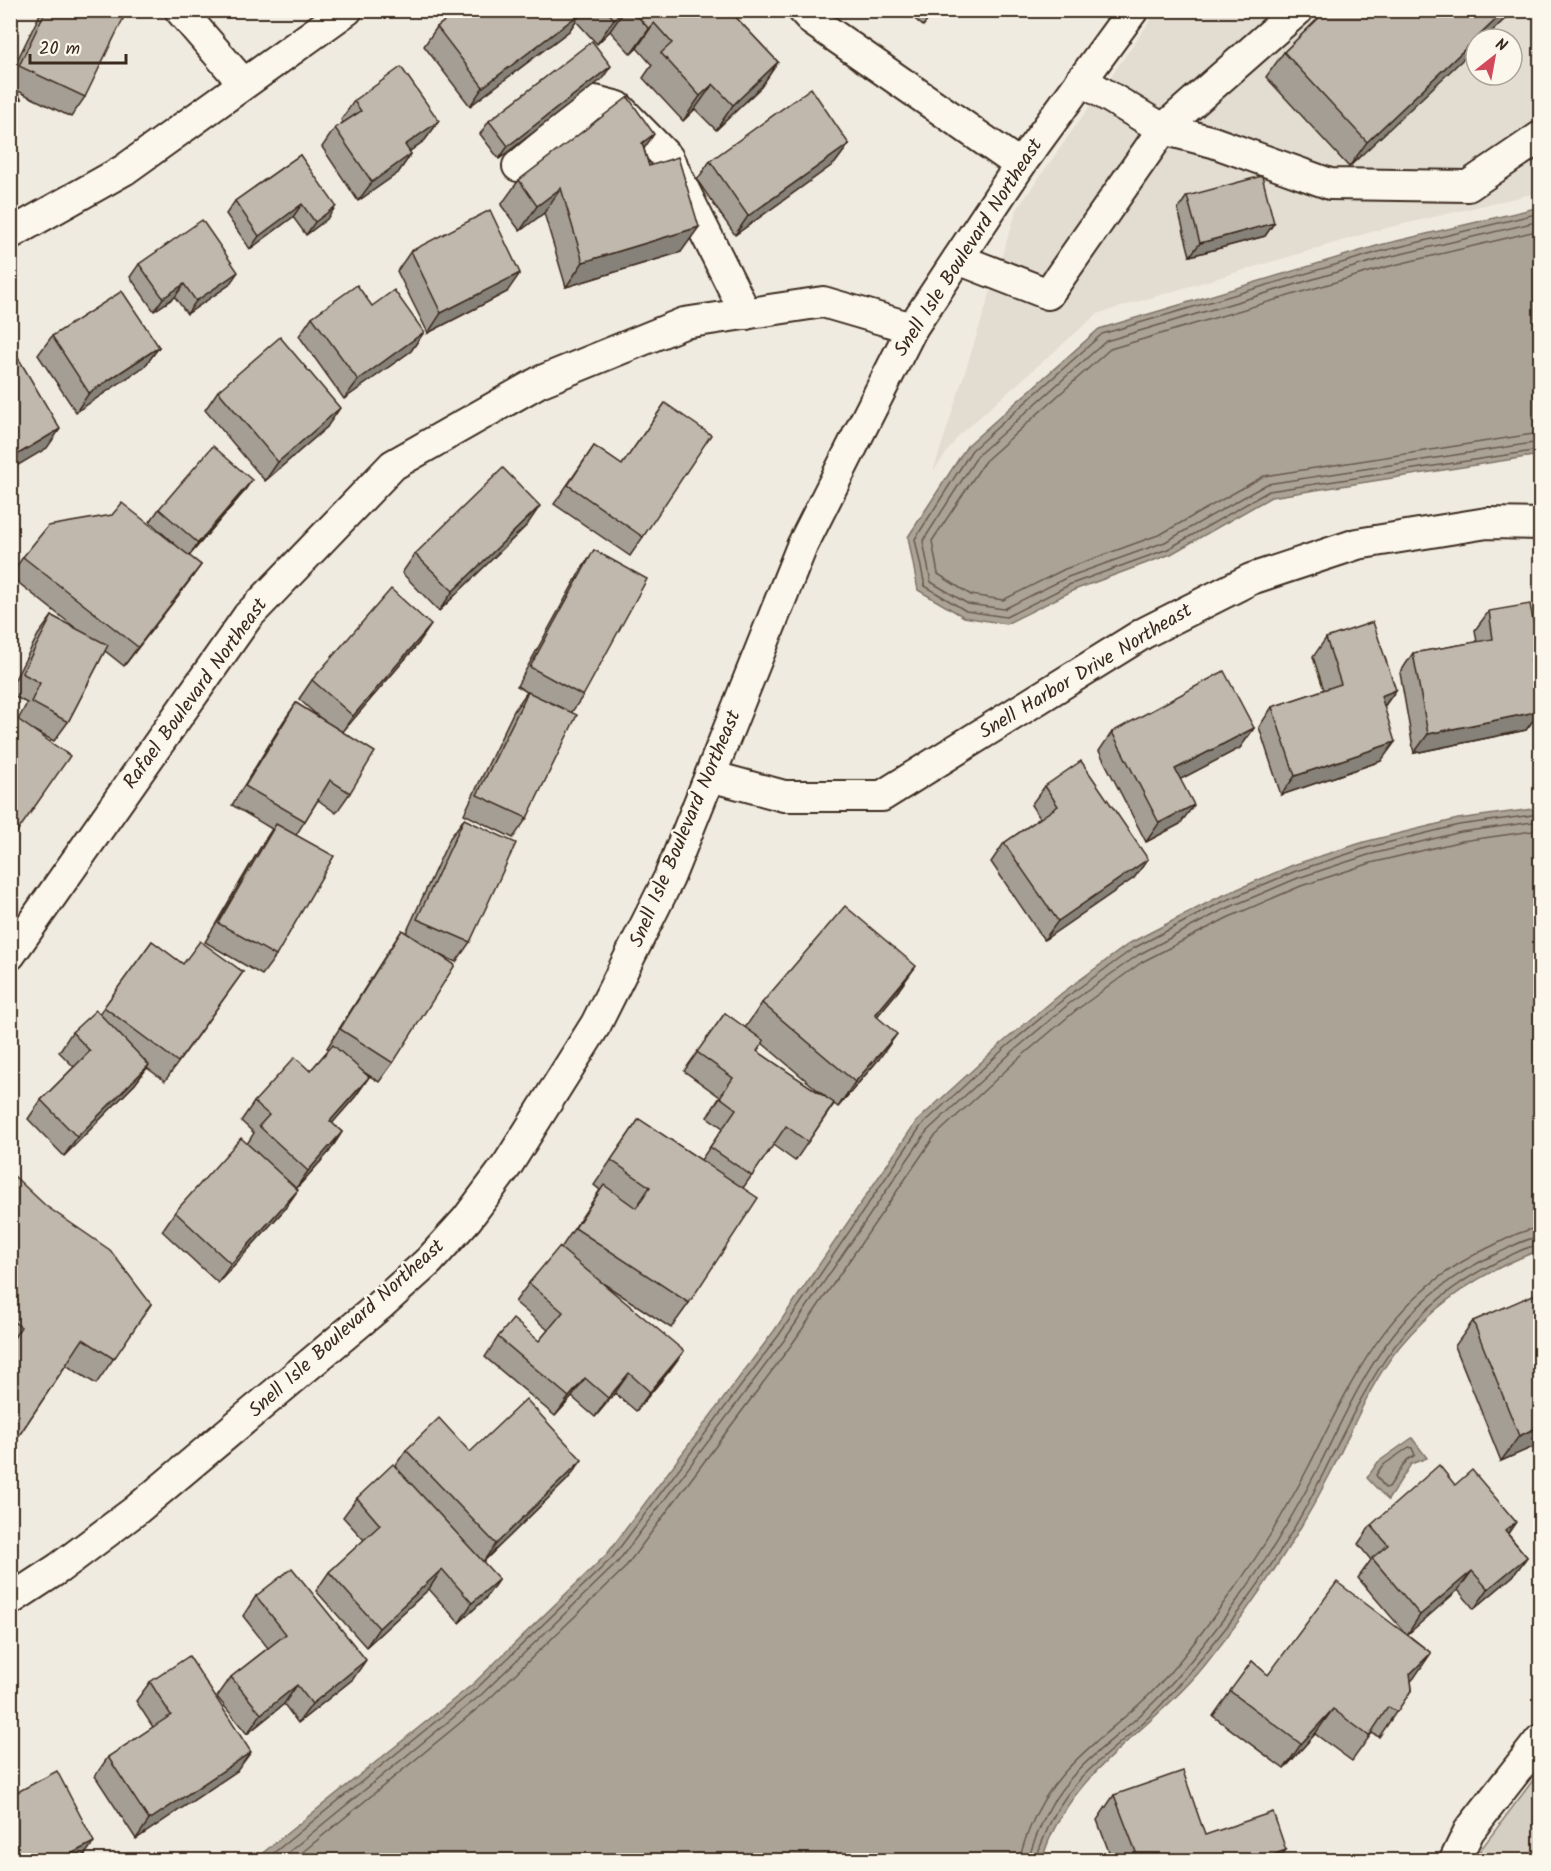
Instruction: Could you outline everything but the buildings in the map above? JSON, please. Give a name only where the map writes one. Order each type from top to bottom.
[{"type":"street","points":[[180,10],[243,83]]},
{"type":"street","points":[[10,234],[124,170],[347,10]]},
{"type":"street","points":[[803,10],[813,21],[1020,165]]},
{"type":"street","name":"Snell Isle Boulevard Northeast","points":[[10,1600],[59,1568],[205,1454],[379,1306],[429,1261],[467,1219],[526,1137],[596,1024],[669,879],[802,546],[912,328],[1020,165],[1133,10]]},
{"type":"street","points":[[958,259],[1048,294],[1163,129],[1298,10]]},
{"type":"street","points":[[1081,80],[1163,129],[1213,142],[1330,183],[1468,186],[1540,137]]},
{"type":"street","points":[[518,166],[595,101],[618,107],[668,158],[746,314]]},
{"type":"street","name":"Rafael Boulevard Northeast","points":[[10,955],[248,616],[393,465],[539,382],[684,323],[823,302],[912,328]]},
{"type":"street","name":"Snell Harbor Drive Northeast","points":[[710,776],[784,796],[882,796],[1144,633],[1251,579],[1357,544],[1487,523],[1540,524]]},
{"type":"street","points":[[1455,1860],[1469,1831],[1540,1740]]},
{"type":"shaded area","points":[[1157,11],[1540,11],[1540,192],[1378,230],[1097,314],[959,435],[933,472],[1017,209]]},
{"type":"shaded area","points":[[1540,1771],[1540,1860],[1474,1860],[1475,1857]]},
{"type":"water","points":[[1540,207],[1540,455],[1271,497],[1171,554],[1074,590],[1006,624],[964,617],[918,590],[908,537],[967,446],[1099,329],[1380,245]]},
{"type":"water","points":[[1540,808],[1540,1250],[1501,1267],[1464,1288],[1430,1314],[1400,1346],[1370,1392],[1329,1476],[1301,1526],[1256,1597],[1205,1665],[1160,1712],[1112,1755],[1070,1802],[1054,1829],[1042,1860],[254,1860],[473,1684],[607,1554],[774,1331],[916,1122],[1002,1043],[1062,993],[1130,943],[1217,898],[1293,865],[1364,842],[1458,819]]},
{"type":"water","points":[[1412,1438],[1427,1458],[1411,1464],[1388,1500],[1367,1478],[1378,1462]]}]
